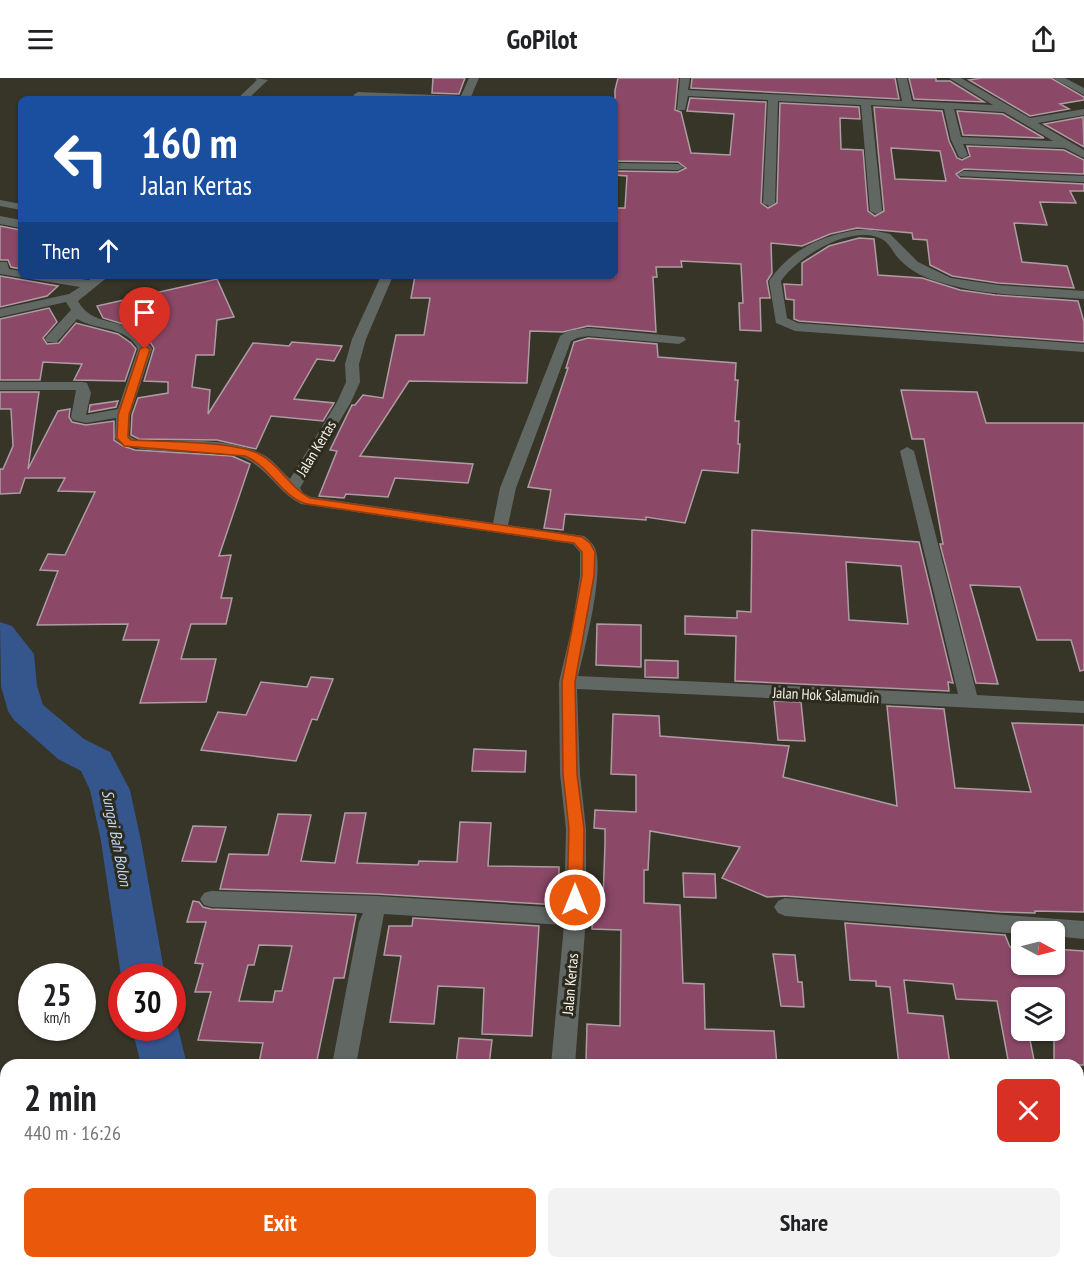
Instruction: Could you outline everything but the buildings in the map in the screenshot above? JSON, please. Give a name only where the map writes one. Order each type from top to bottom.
[{"type":"street","points":[[245,96],[262,78]]},
{"type":"street","points":[[465,96],[474,78]]},
{"type":"street","points":[[681,108],[685,78]]},
{"type":"street","points":[[902,78],[908,104]]},
{"type":"street","points":[[954,78],[1027,122],[1075,147],[1084,155]]},
{"type":"street","points":[[1058,78],[1084,92]]},
{"type":"street","points":[[683,93],[1007,110]]},
{"type":"street","points":[[358,94],[400,96]]},
{"type":"street","points":[[769,203],[772,98]]},
{"type":"street","points":[[866,102],[876,211]]},
{"type":"street","points":[[948,106],[956,140],[963,155]]},
{"type":"street","points":[[1027,122],[1084,112]]},
{"type":"street","points":[[956,140],[1075,147]]},
{"type":"street","points":[[618,166],[678,167]]},
{"type":"street","points":[[964,174],[1084,179]]},
{"type":"street","points":[[0,203],[18,206]]},
{"type":"street","points":[[0,220],[18,223]]},
{"type":"street","points":[[1084,295],[965,284],[939,278],[904,258],[894,242],[885,237],[861,233],[838,236],[795,257],[775,281],[781,321],[795,327],[1084,348]]},
{"type":"street","points":[[3,266],[2,271],[18,275]]},
{"type":"street","points":[[48,279],[89,284]]},
{"type":"street","points":[[0,312],[73,297],[98,279]]},
{"type":"street","name":"Jalan Kertas","points":[[386,279],[359,339],[352,364],[353,382],[344,402],[292,488],[297,496],[307,501],[578,540],[585,545],[588,552],[588,576],[568,682],[570,774],[576,829],[575,917],[563,1059]]},
{"type":"street","points":[[73,297],[72,301],[77,311],[94,321],[136,334],[142,340],[145,349],[124,412],[122,438],[128,443],[248,453],[259,458],[277,478],[292,488]]},
{"type":"street","points":[[52,339],[77,311]]},
{"type":"street","points":[[499,530],[508,488],[565,339],[573,334],[588,332],[680,340]]},
{"type":"street","points":[[0,386],[82,386],[84,393],[78,417],[86,419],[124,412]]},
{"type":"street","points":[[907,452],[969,702]]},
{"type":"street","name":"Jalan Hok Salamudin","points":[[568,682],[1084,707]]},
{"type":"street","points":[[211,899],[377,904],[575,917]]},
{"type":"street","points":[[345,1059],[370,922],[377,904]]},
{"type":"street","points":[[786,907],[1084,930]]},
{"type":"waterway","name":"Sungai Bah Bolon","points":[[0,634],[16,654],[19,686],[27,711],[71,749],[96,762],[110,790],[121,841],[141,963]]},
{"type":"waterway","name":"Sungai Bah Bolon","points":[[158,1041],[163,1059]]},
{"type":"route","points":[[145,349],[123,415],[122,438],[128,443],[248,453],[259,458],[277,478],[292,488],[297,496],[307,501],[578,540],[585,545],[588,552],[588,576],[568,682],[570,774],[576,829],[575,900]]}]
